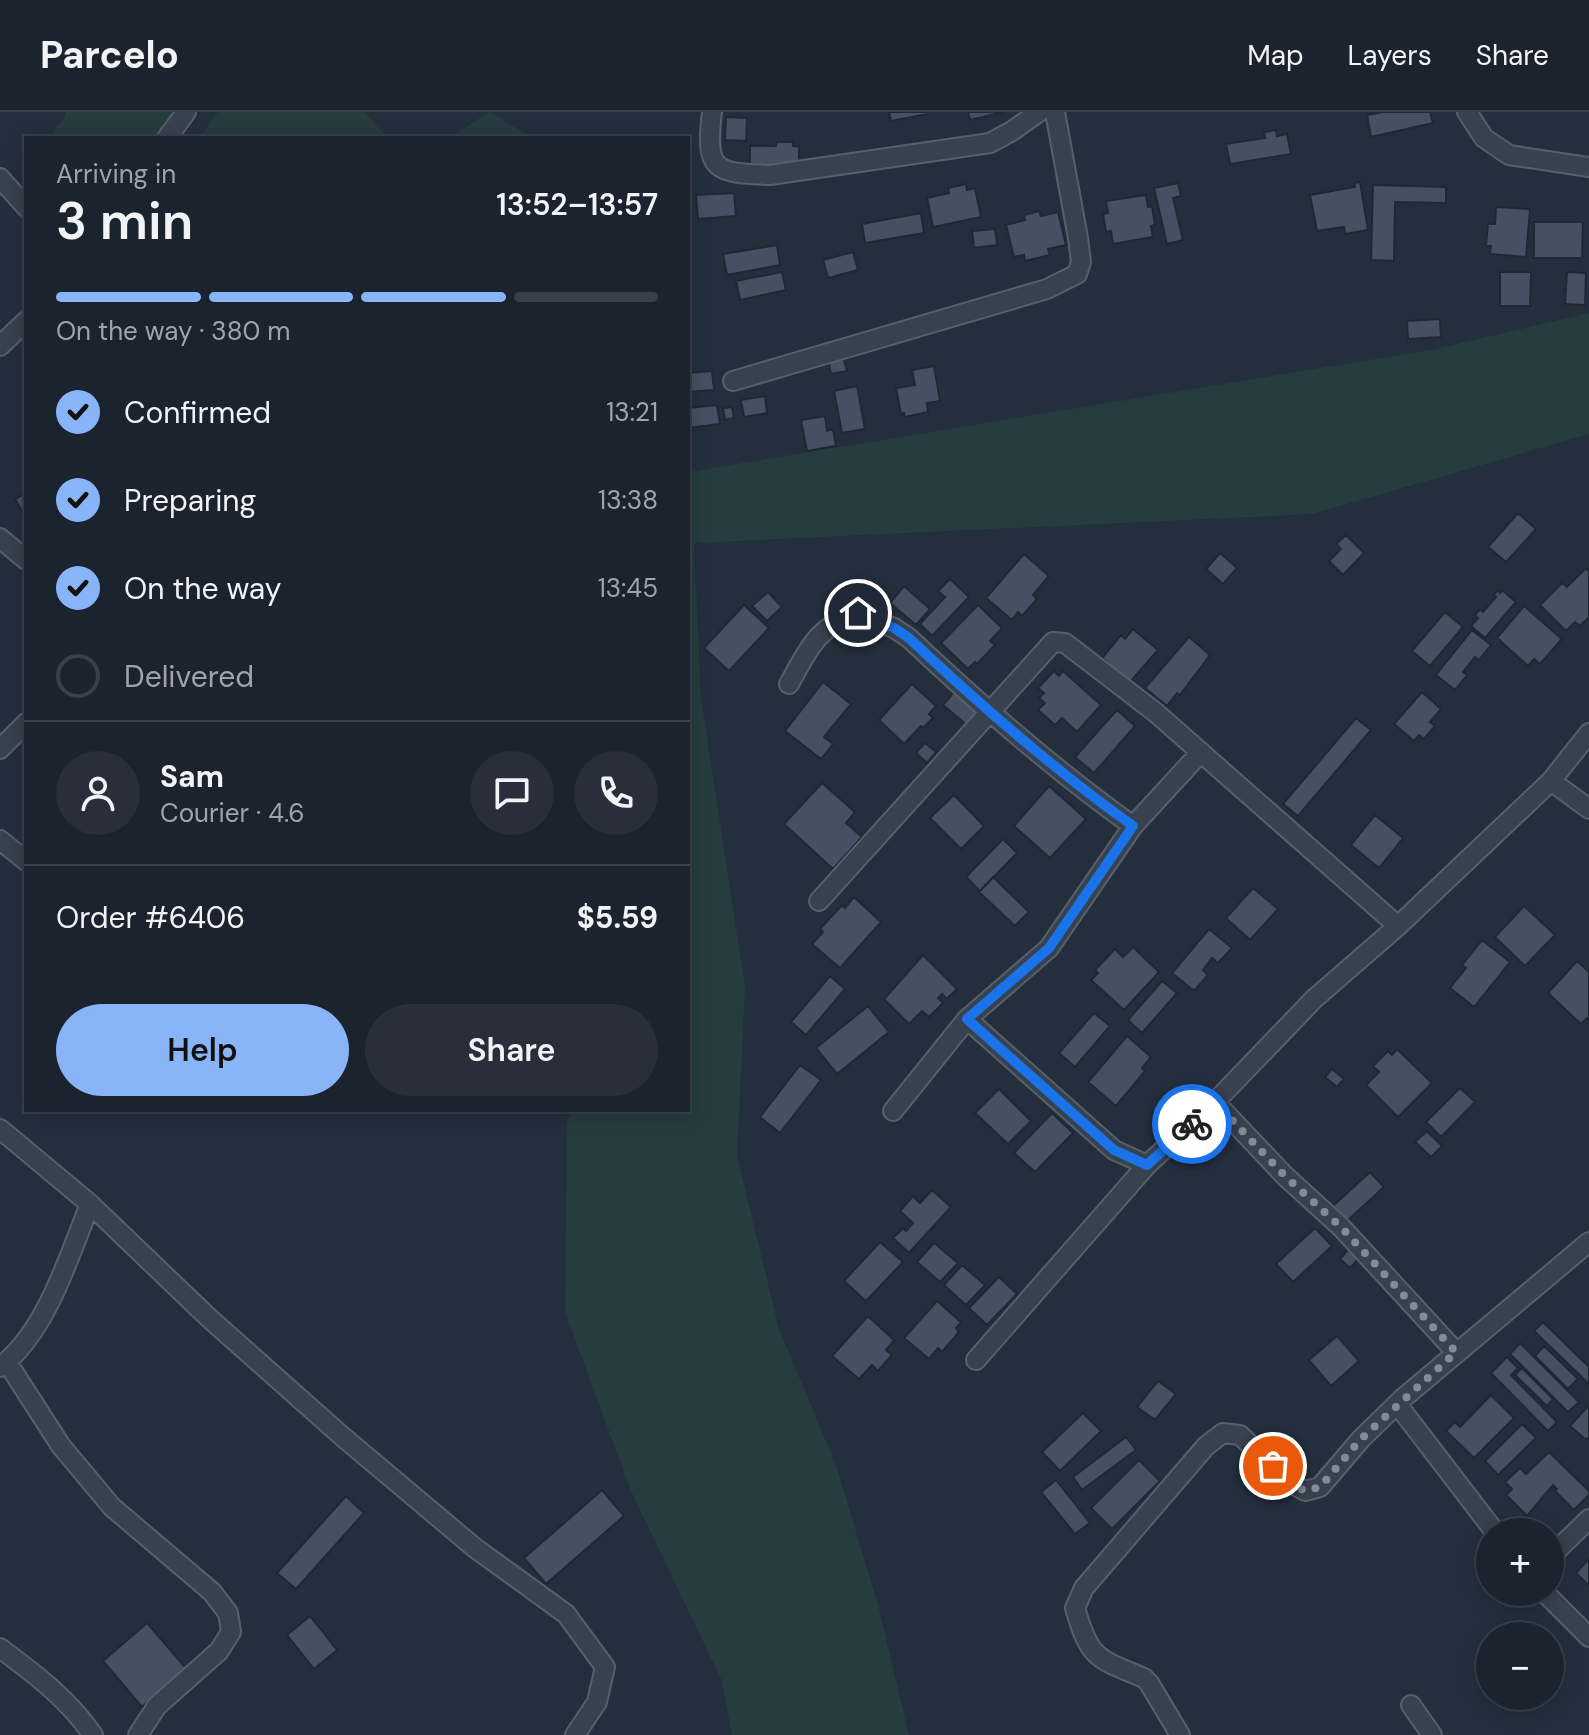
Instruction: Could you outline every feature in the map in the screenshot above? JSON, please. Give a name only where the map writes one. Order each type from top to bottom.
[{"type":"street","points":[[168,136],[186,112]]},
{"type":"street","points":[[712,112],[708,144],[711,158],[720,169],[741,174],[770,175],[990,143],[1039,112]]},
{"type":"street","points":[[733,381],[1047,289],[1077,274],[1081,262],[1078,238],[1055,112]]},
{"type":"street","points":[[1467,112],[1484,138],[1509,155],[1589,167]]},
{"type":"street","points":[[0,178],[24,205]]},
{"type":"street","points":[[0,346],[24,323]]},
{"type":"street","points":[[0,538],[24,558]]},
{"type":"street","points":[[789,684],[817,635],[842,617],[858,613],[909,638],[987,712],[1089,795],[1133,826]]},
{"type":"street","points":[[819,901],[1053,642],[1065,643],[1155,712],[1398,926]]},
{"type":"street","points":[[0,749],[24,725]]},
{"type":"street","points":[[976,1360],[1147,1165],[1215,1102],[1314,999],[1398,926],[1551,781],[1589,733]]},
{"type":"street","points":[[893,1111],[967,1019],[1049,948],[1133,826],[1201,752]]},
{"type":"street","points":[[1551,781],[1589,809]]},
{"type":"street","points":[[0,840],[24,859]]},
{"type":"street","points":[[967,1019],[1114,1150],[1147,1165]]},
{"type":"street","points":[[1215,1102],[1285,1176],[1341,1227],[1456,1352]]},
{"type":"street","points":[[0,1129],[90,1204],[209,1318],[355,1447],[475,1548],[566,1614],[605,1667],[597,1702],[575,1735]]},
{"type":"street","points":[[90,1204],[56,1287],[37,1324],[3,1365],[61,1446],[112,1507],[212,1592],[228,1613],[231,1632],[219,1651],[157,1706],[138,1735]]},
{"type":"street","points":[[1180,1735],[1144,1678],[1097,1657],[1080,1627],[1075,1608],[1084,1588],[1206,1446],[1223,1433],[1240,1435],[1289,1482],[1305,1491],[1320,1487],[1361,1439],[1397,1404],[1589,1242]]},
{"type":"street","points":[[1397,1404],[1484,1518]]},
{"type":"street","points":[[1564,1543],[1589,1519]]},
{"type":"street","points":[[1558,1606],[1589,1637]]},
{"type":"street","points":[[0,1648],[35,1673],[72,1708],[93,1735]]},
{"type":"street","points":[[1411,1705],[1432,1735]]},
{"type":"green space","points":[[65,112],[173,112],[156,136],[50,136],[66,115]]},
{"type":"green space","points":[[218,112],[364,112],[386,136],[200,136]]},
{"type":"green space","points":[[490,112],[529,136],[451,136]]},
{"type":"green space","points":[[1589,313],[1589,434],[1312,514],[694,543],[701,699],[745,987],[737,1156],[779,1329],[836,1465],[878,1605],[909,1735],[732,1735],[722,1681],[631,1491],[565,1312],[567,1120],[571,1112],[690,1112],[690,472],[1436,349]]},
{"type":"building","points":[[889,112],[927,112],[928,114],[891,121]]},
{"type":"building","points":[[968,112],[1004,112],[970,120]]},
{"type":"building","points":[[1430,112],[1433,123],[1371,137],[1367,115]]},
{"type":"building","points":[[726,117],[747,118],[746,141],[725,140]]},
{"type":"building","points":[[1276,130],[1277,136],[1287,134],[1291,154],[1230,164],[1226,144],[1265,138],[1264,132]]},
{"type":"building","points":[[776,142],[793,142],[793,146],[799,147],[799,166],[750,165],[750,146],[776,146]]},
{"type":"building","points":[[1360,182],[1368,230],[1345,234],[1344,227],[1317,231],[1310,195],[1355,187],[1355,183]]},
{"type":"building","points":[[1178,183],[1181,196],[1173,198],[1183,240],[1167,244],[1154,188]]},
{"type":"building","points":[[966,184],[967,190],[975,188],[981,217],[933,227],[927,198],[949,193],[948,188]]},
{"type":"building","points":[[1373,185],[1446,187],[1446,203],[1395,202],[1394,261],[1371,260]]},
{"type":"building","points":[[734,193],[736,216],[698,219],[696,195]]},
{"type":"building","points":[[1146,195],[1148,207],[1152,206],[1153,237],[1113,244],[1111,231],[1106,232],[1103,214],[1108,213],[1106,201]]},
{"type":"building","points":[[1496,207],[1530,209],[1526,257],[1490,254],[1491,246],[1486,246],[1488,224],[1495,224]]},
{"type":"building","points":[[1039,211],[1041,216],[1058,212],[1066,245],[1048,249],[1050,255],[1025,261],[1024,255],[1014,257],[1006,225],[1025,220],[1024,215]]},
{"type":"building","points":[[921,213],[924,233],[865,243],[862,224]]},
{"type":"building","points":[[1534,222],[1583,222],[1582,258],[1534,258]]},
{"type":"building","points":[[995,229],[997,245],[974,248],[972,231]]},
{"type":"building","points":[[777,245],[780,265],[727,275],[723,254]]},
{"type":"building","points":[[853,252],[858,270],[828,278],[823,260]]},
{"type":"building","points":[[782,272],[786,290],[740,300],[736,281]]},
{"type":"building","points":[[1500,272],[1531,272],[1530,306],[1500,306]]},
{"type":"building","points":[[1567,272],[1586,273],[1585,305],[1565,304]]},
{"type":"building","points":[[1440,319],[1441,337],[1408,339],[1407,321]]},
{"type":"building","points":[[843,356],[847,371],[831,374],[828,359]]},
{"type":"building","points":[[934,366],[940,401],[927,403],[928,412],[905,417],[904,413],[901,414],[896,388],[915,385],[912,370]]},
{"type":"building","points":[[712,371],[714,390],[690,392],[690,373]]},
{"type":"building","points":[[857,386],[865,429],[842,433],[834,391]]},
{"type":"building","points":[[765,396],[767,413],[744,417],[741,400]]},
{"type":"building","points":[[717,405],[720,424],[690,428],[690,408]]},
{"type":"building","points":[[732,407],[734,418],[725,420],[723,408]]},
{"type":"building","points":[[825,416],[827,431],[833,429],[836,446],[807,451],[801,420]]},
{"type":"building","points":[[24,494],[23,513],[15,499]]},
{"type":"building","points":[[1518,513],[1536,529],[1506,562],[1488,547]]},
{"type":"building","points":[[1346,535],[1364,553],[1343,575],[1329,561],[1341,549],[1336,544]]},
{"type":"building","points":[[1220,553],[1237,568],[1223,584],[1206,569]]},
{"type":"building","points":[[1024,554],[1049,576],[1033,595],[1037,599],[1022,616],[1018,612],[1012,620],[986,598]]},
{"type":"building","points":[[1586,568],[1589,571],[1589,617],[1580,626],[1575,622],[1566,631],[1540,605],[1562,583],[1567,587]]},
{"type":"building","points":[[950,579],[969,597],[932,636],[920,624],[945,597],[938,591]]},
{"type":"building","points":[[904,586],[930,609],[916,625],[890,603]]},
{"type":"building","points":[[1498,590],[1516,602],[1485,638],[1471,626],[1478,618],[1475,615],[1480,609],[1483,612]]},
{"type":"building","points":[[768,592],[782,607],[767,621],[752,606]]},
{"type":"building","points":[[744,605],[769,628],[729,671],[704,648]]},
{"type":"building","points":[[978,605],[1002,628],[990,641],[995,645],[968,669],[941,643]]},
{"type":"building","points":[[1524,606],[1562,639],[1540,664],[1534,659],[1528,666],[1497,638]]},
{"type":"building","points":[[1445,612],[1463,627],[1430,666],[1412,651]]},
{"type":"building","points":[[1133,629],[1158,650],[1130,682],[1102,658],[1121,635],[1125,639]]},
{"type":"building","points":[[1472,630],[1491,645],[1479,660],[1475,657],[1463,672],[1467,675],[1455,690],[1436,675]]},
{"type":"building","points":[[1189,637],[1210,655],[1180,695],[1177,693],[1167,706],[1145,688]]},
{"type":"building","points":[[1054,671],[1059,676],[1063,671],[1101,705],[1077,732],[1062,718],[1055,725],[1038,710],[1045,703],[1039,698],[1044,693],[1038,688]]},
{"type":"building","points":[[823,682],[851,704],[824,737],[833,744],[821,759],[785,731]]},
{"type":"building","points":[[912,684],[936,706],[929,714],[933,718],[904,744],[879,720]]},
{"type":"building","points":[[954,692],[979,713],[968,726],[943,705]]},
{"type":"building","points":[[1422,692],[1441,709],[1430,722],[1435,726],[1424,739],[1419,735],[1414,741],[1394,724]]},
{"type":"building","points":[[1117,710],[1135,726],[1094,773],[1075,757]]},
{"type":"building","points":[[1356,718],[1371,730],[1298,816],[1283,804]]},
{"type":"building","points":[[925,743],[936,752],[927,763],[916,753]]},
{"type":"building","points":[[822,783],[855,812],[846,823],[862,837],[833,869],[784,824]]},
{"type":"building","points":[[1049,786],[1086,819],[1050,858],[1014,826]]},
{"type":"building","points":[[954,795],[984,826],[961,849],[930,818]]},
{"type":"building","points":[[1375,815],[1403,838],[1379,868],[1351,845]]},
{"type":"building","points":[[1003,839],[1017,853],[980,891],[966,877]]},
{"type":"building","points":[[993,877],[1029,912],[1015,926],[979,892]]},
{"type":"building","points":[[1253,888],[1278,909],[1250,940],[1226,918]]},
{"type":"building","points":[[854,897],[881,922],[840,968],[812,944],[823,932],[820,929]]},
{"type":"building","points":[[1524,906],[1555,935],[1525,966],[1495,937]]},
{"type":"building","points":[[1209,929],[1232,948],[1218,963],[1212,958],[1203,970],[1208,975],[1194,991],[1172,973]]},
{"type":"building","points":[[1482,940],[1510,962],[1474,1007],[1450,988],[1466,968],[1462,965]]},
{"type":"building","points":[[1133,947],[1159,972],[1124,1010],[1091,980],[1098,973],[1095,970],[1115,949],[1123,957]]},
{"type":"building","points":[[923,955],[957,989],[947,999],[942,994],[938,998],[943,1003],[929,1017],[922,1011],[909,1024],[884,999]]},
{"type":"building","points":[[1577,961],[1589,972],[1589,1019],[1581,1024],[1548,993]]},
{"type":"building","points":[[830,976],[845,989],[806,1035],[791,1022]]},
{"type":"building","points":[[1162,981],[1177,993],[1142,1033],[1128,1020]]},
{"type":"building","points":[[868,1006],[889,1032],[837,1074],[816,1048]]},
{"type":"building","points":[[1094,1013],[1110,1026],[1075,1067],[1059,1053]]},
{"type":"building","points":[[1127,1036],[1151,1057],[1142,1068],[1145,1071],[1116,1106],[1088,1082]]},
{"type":"building","points":[[1397,1049],[1432,1083],[1398,1117],[1366,1085],[1379,1072],[1373,1066],[1388,1051],[1392,1055]]},
{"type":"building","points":[[800,1065],[821,1080],[780,1133],[760,1117]]},
{"type":"building","points":[[1332,1069],[1344,1079],[1337,1087],[1325,1077]]},
{"type":"building","points":[[1460,1088],[1475,1102],[1441,1137],[1426,1122]]},
{"type":"building","points":[[999,1089],[1031,1121],[1008,1144],[975,1113]]},
{"type":"building","points":[[1052,1113],[1073,1133],[1035,1172],[1014,1153]]},
{"type":"building","points":[[1427,1131],[1442,1146],[1431,1157],[1415,1142]]},
{"type":"building","points":[[1370,1172],[1384,1187],[1347,1221],[1333,1206]]},
{"type":"building","points":[[932,1190],[951,1207],[909,1253],[893,1238],[913,1223],[900,1211],[913,1196],[920,1203]]},
{"type":"building","points":[[1315,1228],[1332,1246],[1293,1282],[1276,1264]]},
{"type":"building","points":[[880,1242],[903,1262],[866,1301],[844,1281]]},
{"type":"building","points":[[934,1243],[958,1263],[940,1282],[917,1262]]},
{"type":"building","points":[[1350,1248],[1360,1257],[1350,1268],[1340,1259]]},
{"type":"building","points":[[962,1265],[985,1285],[966,1305],[944,1285]]},
{"type":"building","points":[[999,1277],[1017,1294],[987,1325],[969,1308]]},
{"type":"building","points":[[937,1301],[961,1322],[956,1328],[959,1332],[942,1352],[938,1348],[929,1359],[904,1338]]},
{"type":"building","points":[[868,1316],[894,1340],[886,1350],[892,1355],[878,1371],[872,1365],[859,1379],[832,1356]]},
{"type":"building","points":[[1543,1322],[1589,1367],[1589,1384],[1534,1331]]},
{"type":"building","points":[[1337,1336],[1359,1361],[1331,1386],[1309,1360]]},
{"type":"building","points":[[1520,1343],[1579,1402],[1568,1412],[1510,1354]]},
{"type":"building","points":[[1544,1346],[1578,1379],[1568,1389],[1535,1356]]},
{"type":"building","points":[[1507,1357],[1518,1368],[1511,1375],[1557,1422],[1548,1431],[1491,1373]]},
{"type":"building","points":[[1522,1368],[1553,1399],[1547,1406],[1515,1375]]},
{"type":"building","points":[[1158,1381],[1176,1394],[1155,1420],[1137,1407]]},
{"type":"building","points":[[1491,1395],[1514,1418],[1474,1458],[1446,1431],[1455,1422],[1460,1427]]},
{"type":"building","points":[[1589,1405],[1589,1437],[1586,1440],[1570,1426]]},
{"type":"building","points":[[1083,1413],[1101,1431],[1060,1471],[1042,1452]]},
{"type":"building","points":[[1522,1424],[1536,1438],[1498,1475],[1485,1461]]},
{"type":"building","points":[[1126,1437],[1136,1450],[1082,1490],[1073,1477]]},
{"type":"building","points":[[1549,1452],[1589,1491],[1589,1495],[1574,1510],[1553,1485],[1527,1516],[1506,1495],[1512,1489],[1505,1482],[1520,1468],[1526,1474]]},
{"type":"building","points":[[1139,1460],[1160,1481],[1112,1529],[1091,1508]]},
{"type":"building","points":[[1056,1480],[1090,1523],[1075,1534],[1041,1492]]},
{"type":"building","points":[[602,1490],[624,1516],[546,1584],[524,1558]]},
{"type":"building","points":[[346,1496],[364,1513],[296,1589],[277,1573]]},
{"type":"building","points":[[1589,1559],[1589,1586],[1576,1573]]},
{"type":"building","points":[[310,1616],[337,1650],[314,1669],[287,1635]]},
{"type":"building","points":[[147,1623],[186,1668],[142,1707],[103,1661]]},
{"type":"way so far","points":[[1192,1124],[1215,1102],[1285,1176],[1341,1227],[1456,1352],[1361,1439],[1320,1487],[1305,1491],[1289,1482],[1273,1466]]},
{"type":"route","points":[[858,613],[909,638],[987,712],[1089,795],[1133,826],[1049,948],[967,1019],[1114,1150],[1126,1157],[1147,1165],[1192,1124]]}]
